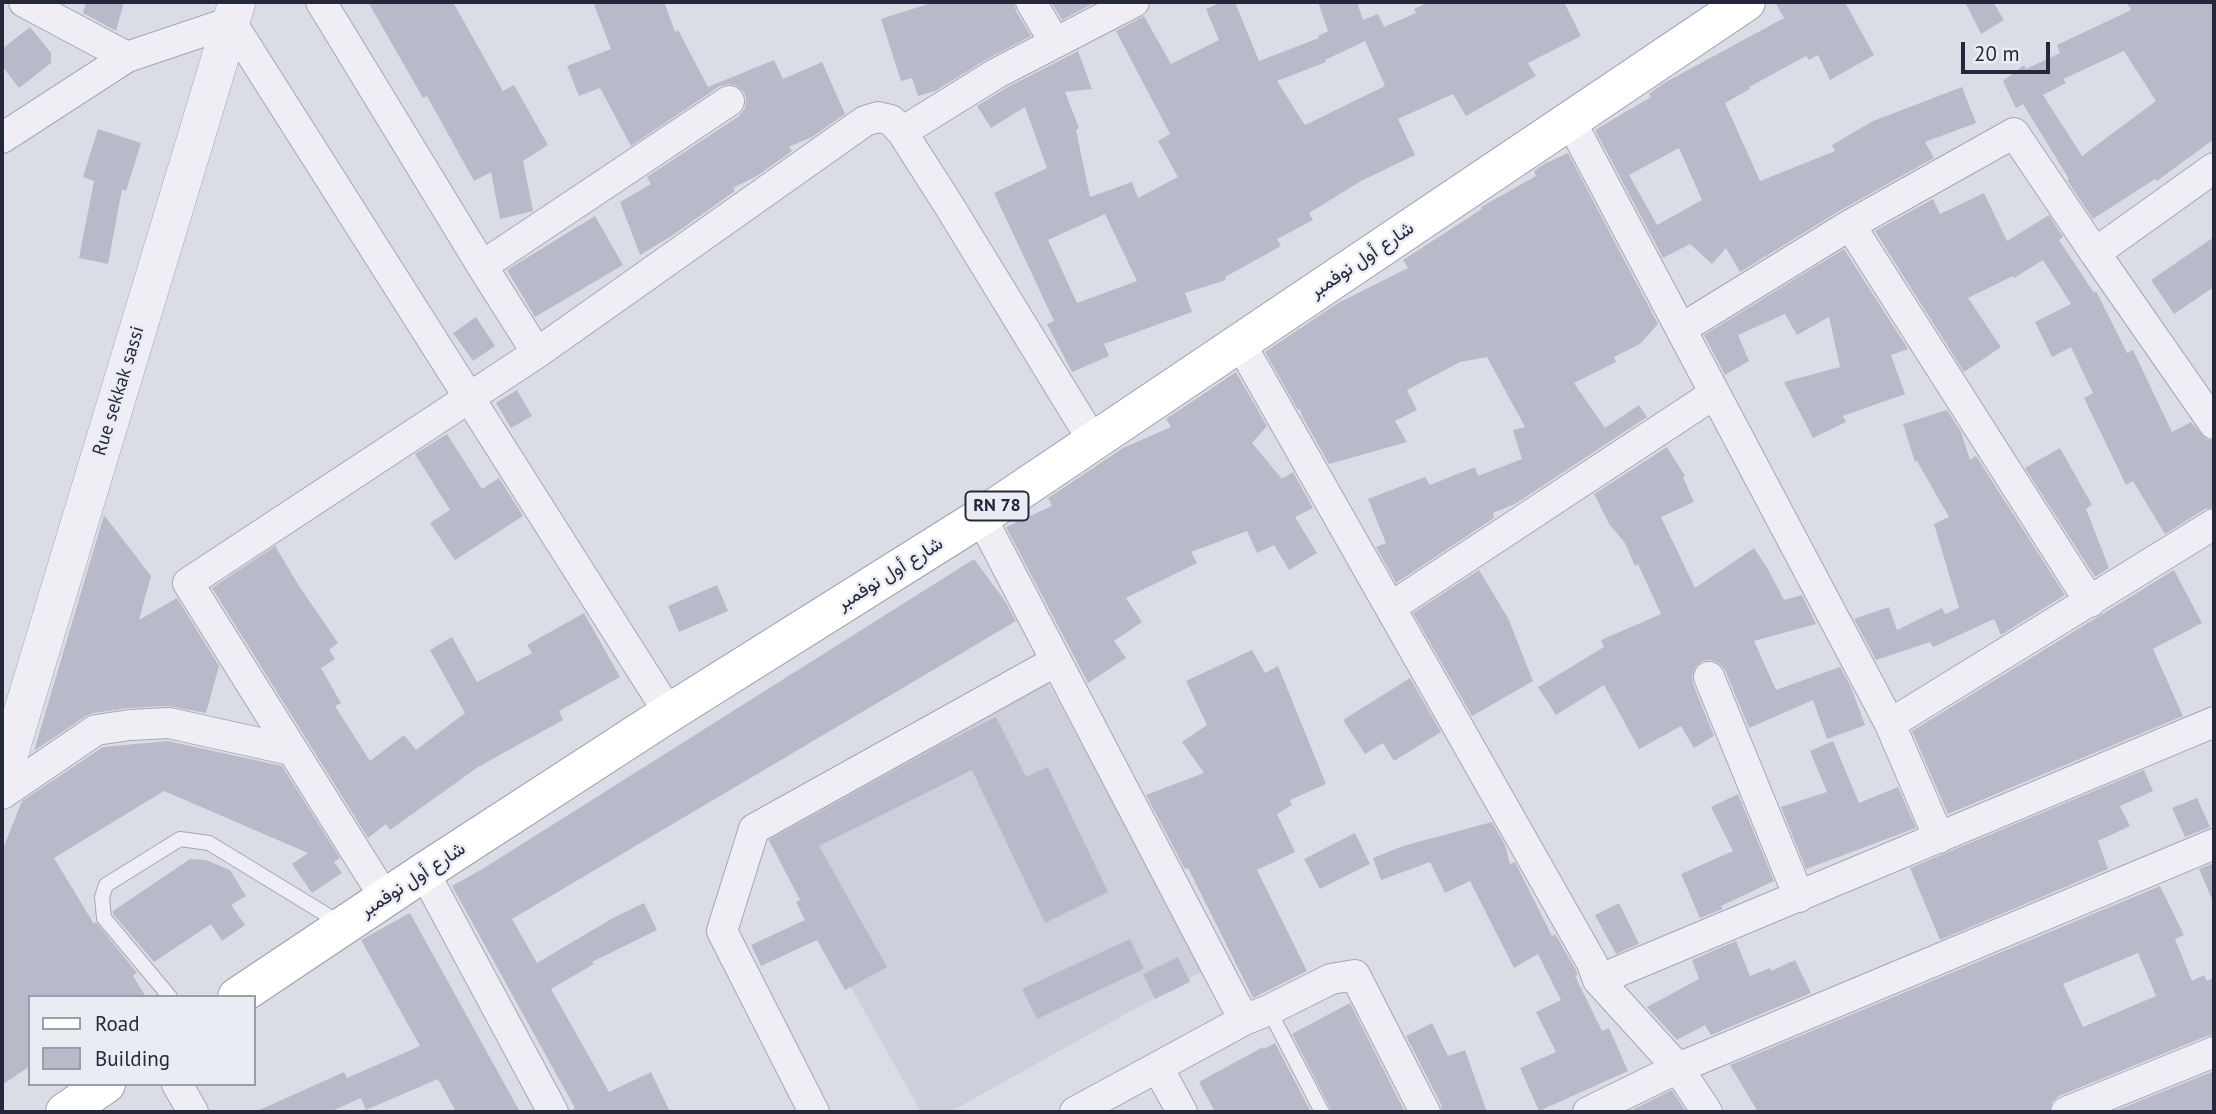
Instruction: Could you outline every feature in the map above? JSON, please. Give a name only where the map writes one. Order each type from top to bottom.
[{"type":"main road","name":"شارع أول نوفمبر","points":[[240,995],[669,713],[981,517],[1746,2]]},
{"type":"main road","points":[[65,1112],[103,1086]]},
{"type":"street","points":[[24,2],[127,57]]},
{"type":"street","points":[[321,2],[537,353]]},
{"type":"street","points":[[1031,2],[1055,43]]},
{"type":"street","points":[[902,132],[997,73],[1134,2]]},
{"type":"street","points":[[2,138],[127,57],[234,12],[468,399],[669,713]]},
{"type":"street","name":"Rue sekkak sassi","points":[[2,779],[234,12]]},
{"type":"street","points":[[481,266],[729,101]]},
{"type":"street","points":[[385,898],[188,583],[537,353],[865,121],[878,117],[891,120],[902,132],[1093,441]]},
{"type":"street","points":[[1570,120],[1891,724],[1939,838]]},
{"type":"street","points":[[1681,329],[1850,225],[2014,133],[2214,424]]},
{"type":"street","points":[[2095,253],[2214,168]]},
{"type":"street","points":[[1850,225],[2090,602]]},
{"type":"street","points":[[1240,343],[1592,963],[1598,980],[1678,1068],[1707,1112]]},
{"type":"street","points":[[1391,607],[1714,394]]},
{"type":"street","points":[[981,517],[1056,661],[1256,1015]]},
{"type":"street","points":[[1891,724],[2214,524]]},
{"type":"street","points":[[814,1112],[722,931],[754,829],[1056,661]]},
{"type":"street","points":[[1709,677],[1799,897]]},
{"type":"street","points":[[1598,980],[2214,722]]},
{"type":"street","points":[[2,794],[96,730],[118,726],[169,723],[291,750]]},
{"type":"street","points":[[1588,1112],[1678,1068],[2214,844]]},
{"type":"street","points":[[424,872],[553,1112]]},
{"type":"street","points":[[1075,1112],[1256,1015],[1331,979],[1355,975],[1425,1112]]},
{"type":"street","points":[[2066,1112],[2214,1052]]},
{"type":"street","points":[[1158,1068],[1182,1112]]},
{"type":"street","points":[[178,1086],[193,1112]]},
{"type":"lane","points":[[168,995],[104,918],[102,897],[106,885],[180,839],[209,843],[344,926]]},
{"type":"lane","points":[[1256,1015],[1322,1112]]},
{"type":"shaded area","points":[[1046,680],[1208,968],[950,1112],[921,1112],[766,836]]},
{"type":"building","points":[[86,2],[124,2],[116,31],[83,13]]},
{"type":"building","points":[[368,2],[453,2],[503,91],[514,85],[548,145],[523,161],[533,211],[500,219],[491,172],[474,181],[427,96],[423,98]]},
{"type":"building","points":[[593,2],[664,2],[675,32],[678,30],[708,87],[774,60],[783,79],[822,62],[845,114],[812,137],[789,147],[792,151],[757,176],[733,188],[735,191],[640,255],[620,202],[651,184],[647,177],[739,116],[745,108],[746,99],[744,92],[737,86],[720,86],[631,146],[600,88],[579,96],[567,66],[611,49]]},
{"type":"building","points":[[934,2],[1014,2],[1016,11],[1031,36],[935,91],[918,96],[912,78],[901,81],[881,19]]},
{"type":"building","points":[[1051,2],[1096,2],[1062,20]]},
{"type":"building","points":[[1222,2],[1235,2],[1259,61],[1319,38],[1318,36],[1328,31],[1318,2],[1357,2],[1363,20],[1378,14],[1384,27],[1416,13],[1414,9],[1429,2],[1564,2],[1581,36],[1528,63],[1536,76],[1466,116],[1453,94],[1398,119],[1415,155],[1361,181],[1309,213],[1313,220],[1277,239],[1281,246],[1225,277],[1226,280],[1185,293],[1192,312],[1104,344],[1109,356],[1072,372],[1047,324],[1054,321],[994,193],[1047,168],[1025,107],[991,128],[977,106],[1078,51],[1092,89],[1065,92],[1079,128],[1076,130],[1090,197],[1132,182],[1138,198],[1178,177],[1158,141],[1170,134],[1116,31],[1144,16],[1171,64],[1219,40],[1206,9]],"holes":[[[1365,41],[1385,86],[1305,125],[1277,81],[1326,62],[1325,60]],[[1105,214],[1137,281],[1077,303],[1048,240]]]},
{"type":"building","points":[[1775,2],[1845,2],[1874,55],[1830,80],[1818,55],[1809,60],[1806,56],[1725,103],[1760,181],[1835,151],[1832,145],[1873,121],[1962,87],[1976,123],[1925,142],[1934,158],[1841,210],[1740,272],[1726,248],[1712,264],[1690,244],[1663,258],[1595,130],[1651,97],[1649,94],[1664,83],[1784,18]],"holes":[[[1679,148],[1702,200],[1657,225],[1629,175]]]},
{"type":"building","points":[[1965,2],[1993,2],[2004,20],[1981,34]]},
{"type":"building","points":[[2126,2],[2214,2],[2214,139],[2157,181],[2155,179],[2093,219],[2023,104],[2016,108],[2003,81],[2024,65],[2026,69],[2060,53],[2057,45],[2131,10]],"holes":[[[2124,51],[2156,101],[2082,156],[2043,95],[2066,83],[2063,79]]]},
{"type":"building","points":[[30,27],[51,53],[51,63],[19,88],[2,66],[2,49]]},
{"type":"building","points":[[98,129],[141,143],[126,191],[122,189],[108,264],[79,258],[94,181],[83,177]]},
{"type":"building","points":[[1568,153],[1658,324],[1640,344],[1614,357],[1616,362],[1574,383],[1605,428],[1639,405],[1647,417],[1515,504],[1493,513],[1494,518],[1396,583],[1376,547],[1386,543],[1368,499],[1425,477],[1430,485],[1475,467],[1478,476],[1522,459],[1513,430],[1525,427],[1487,357],[1460,362],[1407,390],[1417,410],[1395,421],[1407,442],[1329,464],[1300,409],[1298,410],[1265,352],[1338,303],[1408,268],[1403,260],[1482,209],[1481,207],[1536,176],[1534,171],[1544,164]]},
{"type":"building","points":[[1984,193],[2007,241],[2049,215],[2063,237],[2059,240],[2094,293],[2096,291],[2127,353],[2133,350],[2172,432],[2191,422],[2206,439],[2214,441],[2214,507],[2205,509],[2165,534],[2133,481],[2126,485],[2084,398],[2093,393],[2071,347],[2052,357],[2035,322],[2071,304],[2043,260],[2014,278],[2013,276],[1968,298],[2001,347],[1964,372],[1875,231],[1933,199],[1940,214]]},
{"type":"building","points":[[595,216],[623,265],[535,317],[507,270]]},
{"type":"building","points":[[2214,237],[2214,287],[2174,314],[2151,280]]},
{"type":"building","points":[[1844,249],[1908,349],[1891,355],[1905,394],[1843,416],[1846,422],[1813,438],[1784,382],[1840,367],[1829,317],[1797,335],[1785,314],[1738,335],[1749,361],[1725,375],[1704,335]]},
{"type":"building","points":[[476,317],[495,346],[473,361],[453,333]]},
{"type":"building","points":[[1236,372],[1267,426],[1252,443],[1282,479],[1293,472],[1313,508],[1295,517],[1317,553],[1289,570],[1274,545],[1257,553],[1247,531],[1191,552],[1197,563],[1126,598],[1142,622],[1114,641],[1126,658],[1088,683],[1006,527],[1052,506],[1048,498],[1123,448],[1171,427],[1166,419]]},
{"type":"building","points":[[517,390],[532,416],[511,428],[496,403]]},
{"type":"building","points":[[1947,410],[1961,432],[1970,460],[1976,456],[2065,595],[2001,635],[1994,619],[1933,647],[1930,642],[1876,660],[1854,619],[1889,607],[1897,630],[1942,608],[1945,614],[1959,608],[1934,524],[1949,517],[1917,461],[1915,462],[1903,424]]},
{"type":"building","points":[[447,434],[482,489],[499,478],[523,516],[455,560],[430,523],[450,510],[415,454]]},
{"type":"building","points":[[1667,447],[1685,476],[1683,477],[1694,502],[1661,517],[1695,588],[1754,548],[1784,600],[1802,595],[1816,624],[1754,641],[1776,690],[1840,667],[1851,687],[1865,725],[1827,739],[1813,700],[1749,728],[1725,670],[1719,663],[1711,660],[1696,666],[1692,675],[1693,684],[1714,736],[1694,748],[1681,726],[1639,749],[1604,685],[1556,715],[1538,687],[1604,647],[1601,640],[1661,614],[1638,564],[1635,566],[1625,543],[1609,524],[1594,494]]},
{"type":"building","points":[[2060,448],[2092,505],[2086,509],[2109,568],[2095,577],[2025,468]]},
{"type":"building","points":[[104,515],[151,576],[139,620],[177,598],[219,666],[206,713],[168,706],[93,713],[34,751]]},
{"type":"building","points":[[275,546],[338,643],[329,650],[335,659],[321,668],[341,703],[335,706],[370,761],[404,735],[416,750],[465,713],[430,650],[452,637],[477,682],[532,653],[527,645],[584,613],[620,677],[559,711],[563,720],[478,767],[390,830],[386,824],[368,838],[212,588]]},
{"type":"building","points":[[974,559],[1005,601],[1016,621],[512,919],[537,963],[644,903],[657,930],[592,962],[594,964],[551,989],[609,1092],[651,1072],[670,1112],[570,1112],[575,1108],[452,886]]},
{"type":"building","points":[[1479,570],[1508,618],[1533,681],[1472,716],[1413,613]]},
{"type":"building","points":[[2174,570],[2202,623],[2153,649],[2183,716],[1948,814],[1912,731]]},
{"type":"building","points":[[717,585],[728,611],[679,632],[668,606]]},
{"type":"building","points":[[1252,650],[1265,673],[1278,666],[1326,784],[1290,800],[1292,805],[1277,814],[1295,852],[1257,870],[1307,971],[1253,998],[1188,868],[1185,869],[1146,795],[1204,773],[1182,742],[1207,725],[1186,681]]},
{"type":"building","points":[[1410,678],[1441,732],[1394,761],[1383,743],[1365,754],[1343,720]]},
{"type":"building","points":[[996,717],[1026,777],[1048,767],[1108,892],[1045,923],[972,770],[819,846],[887,967],[845,990],[817,940],[761,966],[751,945],[805,920],[796,902],[800,900],[769,840]]},
{"type":"building","points":[[168,741],[282,766],[340,858],[334,862],[342,873],[312,893],[292,864],[308,853],[164,791],[54,858],[94,924],[96,922],[137,973],[133,976],[145,995],[28,995],[28,1067],[2,1085],[2,851],[22,801],[103,747]]},
{"type":"building","points":[[1833,741],[1859,803],[1898,787],[1916,828],[1806,869],[1781,807],[1827,792],[1810,751]]},
{"type":"building","points":[[2144,770],[2153,791],[2120,806],[2130,826],[2098,841],[2108,869],[1940,940],[1910,868]]},
{"type":"building","points":[[1738,794],[1774,881],[1721,906],[1723,909],[1700,918],[1681,874],[1733,851],[1711,807]]},
{"type":"building","points":[[2197,798],[2210,827],[2185,837],[2172,808]]},
{"type":"building","points":[[1492,822],[1505,845],[1510,864],[1515,862],[1552,936],[1555,934],[1576,970],[1578,975],[1575,976],[1602,1031],[1609,1028],[1628,1071],[1539,1111],[1520,1068],[1556,1052],[1536,1012],[1561,1000],[1538,954],[1514,968],[1470,881],[1445,893],[1430,862],[1381,880],[1373,858],[1403,846]]},
{"type":"building","points":[[1355,833],[1370,864],[1320,889],[1304,859]]},
{"type":"building","points":[[190,859],[206,860],[230,870],[246,896],[231,905],[245,925],[222,941],[211,924],[154,962],[113,911]]},
{"type":"building","points":[[2214,863],[2214,904],[2199,869]]},
{"type":"building","points":[[2160,886],[2184,935],[2175,939],[2192,981],[2204,975],[2207,981],[2214,977],[2214,1035],[2059,1096],[2052,1102],[2049,1112],[1758,1112],[1730,1065]],"holes":[[[2138,953],[2156,996],[2083,1027],[2063,984]]]},
{"type":"building","points":[[1619,903],[1639,944],[1616,954],[1595,915]]},
{"type":"building","points":[[410,913],[520,1112],[456,1112],[438,1079],[366,1110],[361,1098],[330,1112],[255,1112],[344,1072],[347,1078],[420,1046],[361,940]]},
{"type":"building","points":[[1130,939],[1144,969],[1037,1019],[1022,989]]},
{"type":"building","points":[[1736,941],[1750,976],[1770,968],[1771,971],[1795,960],[1811,993],[1711,1035],[1705,1025],[1677,1040],[1647,1007],[1699,979],[1692,960]]},
{"type":"building","points":[[1178,957],[1190,982],[1155,999],[1143,974]]},
{"type":"building","points":[[1350,1003],[1405,1112],[1332,1112],[1292,1034]]},
{"type":"building","points":[[1432,1023],[1448,1056],[1465,1050],[1487,1112],[1442,1112],[1441,1104],[1406,1036]]},
{"type":"building","points":[[1275,1043],[1311,1112],[1215,1112],[1199,1082]]},
{"type":"building","points":[[2214,1071],[2214,1112],[2112,1112]]},
{"type":"building","points":[[1672,1090],[1686,1112],[1635,1112],[1634,1109]]}]
